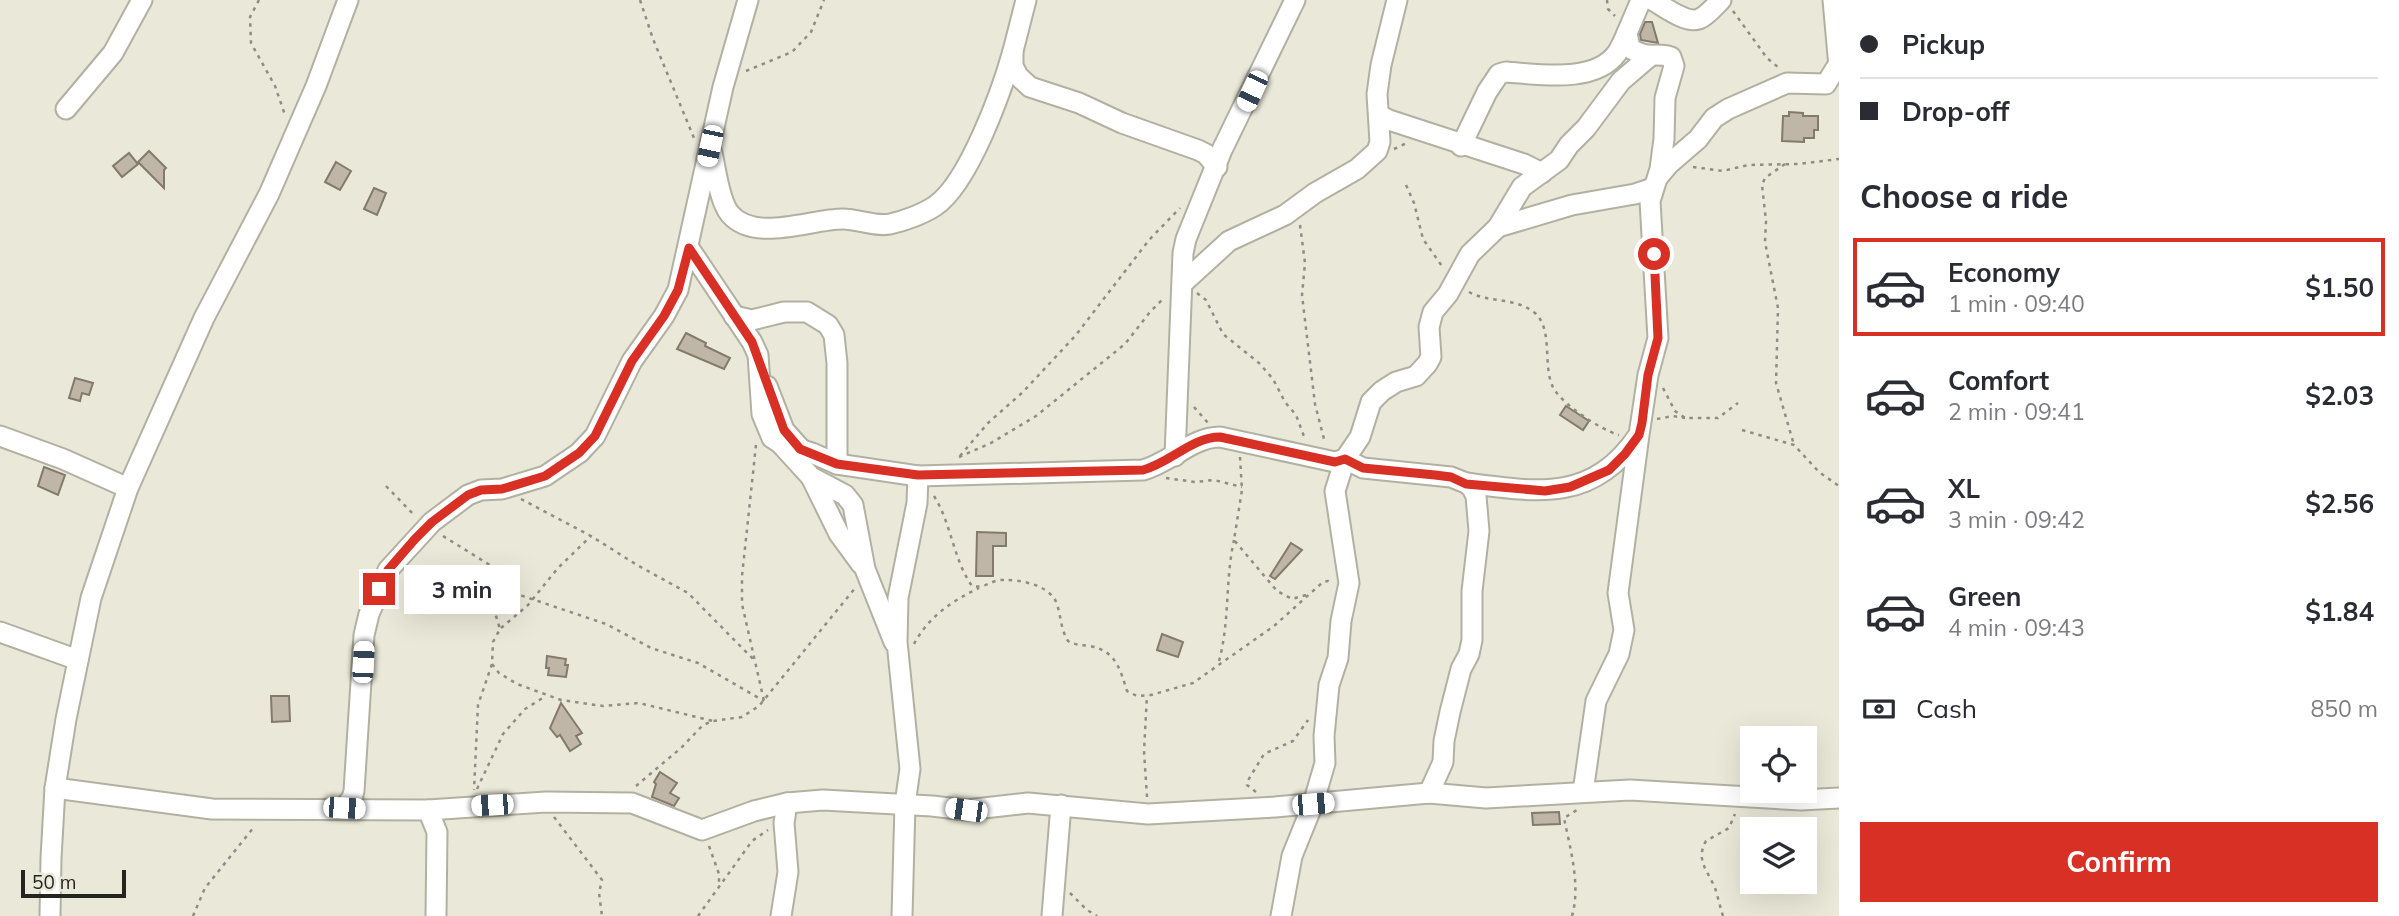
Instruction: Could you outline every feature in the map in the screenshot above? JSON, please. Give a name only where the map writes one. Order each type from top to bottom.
[{"type":"street","points":[[65,109],[113,53],[142,0]]},
{"type":"street","points":[[50,916],[55,788],[91,598],[128,488],[204,318],[270,194],[348,0]]},
{"type":"street","points":[[344,808],[354,791],[364,635],[369,614],[388,570],[428,526],[468,495],[481,490],[502,489],[545,476],[579,453],[595,436],[632,361],[664,316],[678,290],[689,248],[703,144],[748,0]]},
{"type":"street","points":[[703,144],[730,214],[741,223],[754,228],[777,228],[834,219],[890,224],[935,206],[949,193],[972,156],[990,117],[1013,51],[1026,0]]},
{"type":"street","points":[[1175,456],[1175,404],[1185,239],[1222,150],[1295,0]]},
{"type":"street","points":[[1183,283],[1229,241],[1285,215],[1357,169],[1377,151],[1380,142],[1377,94],[1396,0]]},
{"type":"street","points":[[1621,81],[1641,0]]},
{"type":"street","points":[[1652,0],[1683,17],[1695,19],[1727,5]]},
{"type":"street","points":[[1498,227],[1572,205],[1635,194],[1660,176],[1698,139],[1714,118],[1728,109],[1787,83],[1826,84],[1839,65],[1833,0]]},
{"type":"street","points":[[1629,41],[1649,57]]},
{"type":"street","points":[[1461,146],[1487,92],[1499,74],[1578,74],[1609,61],[1629,41]]},
{"type":"street","points":[[1013,51],[1014,71],[1030,87],[1079,103],[1122,123],[1198,150],[1206,154],[1216,167]]},
{"type":"street","points":[[1281,916],[1293,856],[1325,763],[1324,736],[1329,685],[1338,658],[1349,577],[1335,491],[1340,461],[1360,438],[1371,402],[1396,382],[1416,376],[1427,364],[1431,357],[1430,318],[1433,312],[1470,254],[1498,227],[1522,187],[1559,160],[1621,81],[1649,57],[1667,55],[1671,57],[1674,66],[1665,98],[1660,176],[1650,201],[1658,338],[1649,371],[1618,593],[1624,630],[1619,654],[1596,701],[1583,792]]},
{"type":"street","points":[[1379,115],[1461,146],[1524,164],[1542,173]]},
{"type":"street","points":[[689,248],[758,355],[784,430],[800,449]]},
{"type":"street","points":[[734,316],[752,320],[784,312],[807,313],[828,325],[834,335],[837,363],[837,464]]},
{"type":"street","points":[[758,355],[762,414],[772,438],[837,464],[922,489]]},
{"type":"street","points":[[1466,484],[1545,491],[1570,487],[1609,470],[1625,454],[1640,429]]},
{"type":"street","points":[[0,436],[63,459],[128,488]]},
{"type":"street","points":[[902,916],[905,804],[910,769],[897,649],[898,598],[922,489],[943,474],[1143,470],[1156,467],[1211,437],[1340,461],[1363,468],[1451,477],[1466,484],[1476,496],[1479,531],[1472,591],[1472,640],[1461,669],[1444,741],[1443,762],[1429,793]]},
{"type":"street","points":[[780,443],[811,477],[845,495],[852,505],[865,569],[897,649]]},
{"type":"street","points":[[0,632],[79,660]]},
{"type":"street","points":[[55,788],[212,809],[428,810],[546,802],[632,803],[702,830],[754,811],[785,813],[823,800],[966,810],[986,810],[1014,803],[1061,805],[1148,814],[1275,807],[1429,793],[1486,798],[1630,790],[1801,800],[1839,798]]},
{"type":"street","points":[[1052,916],[1061,805]]},
{"type":"street","points":[[428,810],[437,832],[436,916]]},
{"type":"street","points":[[781,916],[788,872],[785,813]]},
{"type":"path","points":[[259,0],[250,17],[251,43],[275,86],[293,139]]},
{"type":"path","points":[[640,0],[653,40],[703,144]]},
{"type":"path","points":[[723,87],[747,70],[792,52],[811,32],[824,0]]},
{"type":"path","points":[[1727,5],[1767,58],[1802,83]]},
{"type":"path","points":[[1377,151],[1389,151],[1427,132]]},
{"type":"path","points":[[1660,176],[1723,171],[1748,165],[1839,159]]},
{"type":"path","points":[[1785,164],[1765,178],[1762,185],[1766,221],[1765,242],[1778,308],[1776,383],[1794,445],[1819,472],[1839,485]]},
{"type":"path","points":[[1406,185],[1423,239],[1454,282],[1470,293],[1515,303],[1534,312],[1540,319],[1553,388],[1594,425],[1623,435],[1667,416],[1718,418],[1738,403]]},
{"type":"path","points":[[1300,204],[1305,263],[1302,295],[1315,404],[1322,437],[1340,461]]},
{"type":"path","points":[[1180,209],[1149,240],[1076,335],[1023,392],[988,423],[959,457],[991,443],[1036,416],[1125,344],[1150,312],[1183,283],[1206,300],[1223,334],[1259,363],[1273,379],[1285,402],[1296,415],[1314,458]]},
{"type":"path","points":[[1649,371],[1653,383],[1665,389],[1675,411],[1685,418]]},
{"type":"path","points":[[1190,404],[1232,439],[1242,486],[1228,565],[1226,630],[1219,663]]},
{"type":"path","points":[[1742,430],[1794,445]]},
{"type":"path","points":[[757,440],[742,590],[746,624],[764,701]]},
{"type":"path","points":[[1143,470],[1167,479],[1195,482],[1214,480],[1242,486]]},
{"type":"path","points":[[386,486],[408,511],[493,566],[498,572],[492,603],[500,629]]},
{"type":"path","points":[[502,489],[591,536],[688,593],[755,662]]},
{"type":"path","points":[[922,489],[945,514],[962,568],[972,586],[980,588]]},
{"type":"path","points":[[548,695],[525,709],[503,734],[474,793],[478,705],[492,664],[494,642],[500,629],[534,598],[558,568],[591,536]]},
{"type":"path","points":[[1234,540],[1277,591],[1292,599],[1309,595]]},
{"type":"path","points":[[632,803],[639,781],[681,748],[694,733],[713,721],[748,714],[764,701],[853,592],[865,569]]},
{"type":"path","points":[[901,677],[922,631],[951,602],[1002,579],[1043,589],[1055,600],[1063,633],[1068,642],[1111,654],[1117,662],[1128,691],[1137,696],[1192,683],[1273,626],[1323,582],[1332,582],[1345,605]]},
{"type":"path","points":[[498,583],[508,591],[606,624],[651,648],[698,663],[764,701]]},
{"type":"path","points":[[492,664],[499,673],[517,684],[561,700],[603,706],[639,703],[713,721]]},
{"type":"path","points":[[1147,695],[1144,751],[1148,814]]},
{"type":"path","points":[[1275,807],[1247,785],[1248,776],[1265,754],[1293,741],[1314,711]]},
{"type":"path","points":[[1572,916],[1573,862],[1564,817],[1580,808],[1585,799],[1583,792]]},
{"type":"path","points":[[1723,916],[1701,857],[1706,841],[1729,828],[1738,806],[1737,796]]},
{"type":"path","points":[[546,802],[559,825],[601,880],[599,893],[602,916]]},
{"type":"path","points":[[193,916],[205,888],[268,809]]},
{"type":"path","points":[[698,916],[752,841],[785,813]]},
{"type":"path","points":[[702,830],[717,867],[719,885]]},
{"type":"path","points":[[1055,877],[1087,910],[1097,916]]},
{"type":"building","points":[[1645,22],[1652,22],[1658,43],[1641,40],[1640,34]]},
{"type":"building","points":[[1789,112],[1818,116],[1818,130],[1814,130],[1814,138],[1804,138],[1804,142],[1782,141],[1783,116],[1789,116]]},
{"type":"building","points":[[149,151],[166,168],[164,188],[138,162]]},
{"type":"building","points":[[129,153],[138,164],[122,177],[113,166]]},
{"type":"building","points":[[336,162],[351,171],[340,190],[325,182]]},
{"type":"building","points":[[374,188],[386,193],[377,215],[364,209]]},
{"type":"building","points":[[686,333],[730,358],[724,369],[677,349]]},
{"type":"building","points":[[75,378],[93,383],[89,395],[82,393],[80,401],[69,398]]},
{"type":"building","points":[[1566,406],[1589,421],[1583,430],[1560,415]]},
{"type":"building","points":[[44,467],[65,475],[58,495],[38,486]]},
{"type":"building","points":[[977,532],[1006,533],[1006,546],[993,546],[993,576],[976,576]]},
{"type":"building","points":[[1291,543],[1302,550],[1275,579],[1270,576]]},
{"type":"building","points":[[1162,634],[1183,642],[1178,657],[1157,650]]},
{"type":"building","points":[[547,656],[566,659],[566,677],[548,675]]},
{"type":"building","points":[[271,696],[289,696],[290,721],[272,722]]},
{"type":"building","points":[[561,703],[582,733],[576,736],[581,744],[570,751],[560,735],[557,737],[550,728]]},
{"type":"building","points":[[660,772],[677,783],[670,793],[679,798],[674,806],[652,797],[656,784],[654,782]]},
{"type":"building","points":[[1559,812],[1560,824],[1533,825],[1532,813]]},
{"type":"route","points":[[379,589],[388,570],[415,539],[432,522],[468,495],[481,490],[502,489],[545,476],[579,453],[595,436],[632,361],[664,316],[678,290],[689,248],[752,342],[784,430],[800,449],[837,464],[918,475],[1143,470],[1156,467],[1197,442],[1220,437],[1335,462],[1345,459],[1363,468],[1451,477],[1466,484],[1545,491],[1570,487],[1609,470],[1639,435],[1648,375],[1658,338],[1654,254]]}]
